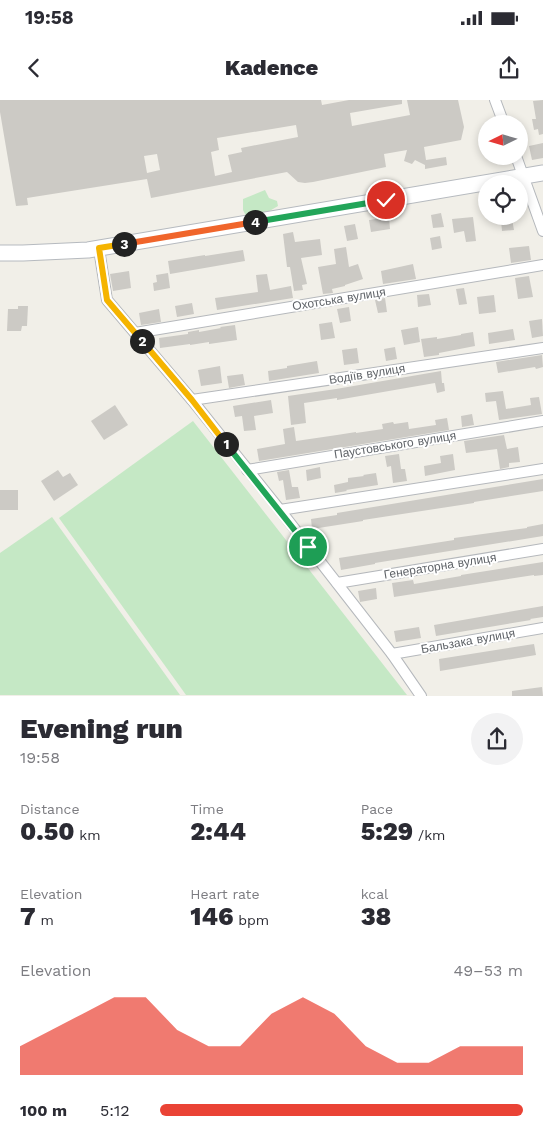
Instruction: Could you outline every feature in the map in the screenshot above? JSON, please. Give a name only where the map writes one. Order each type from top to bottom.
[{"type":"main road","points":[[528,175],[543,173]]},
{"type":"main road","points":[[0,253],[88,250],[478,184]]},
{"type":"street","points":[[495,100],[501,115]]},
{"type":"street","points":[[528,188],[543,231]]},
{"type":"street","points":[[99,248],[107,300],[192,400],[280,510],[392,654],[422,696]]},
{"type":"street","name":"Охотська вулиця","points":[[134,332],[543,265]]},
{"type":"street","name":"Водіїв вулиця","points":[[192,400],[543,348]]},
{"type":"street","name":"Паустовського вулиця","points":[[247,470],[543,421]]},
{"type":"street","points":[[280,510],[543,468]]},
{"type":"street","name":"Генераторна вулиця","points":[[337,583],[543,549]]},
{"type":"street","name":"Бальзака вулиця","points":[[392,654],[543,628]]},
{"type":"green space","points":[[265,190],[269,198],[277,201],[278,206],[261,216],[246,216],[243,210],[243,199]]},
{"type":"green space","points":[[193,421],[407,695],[186,695],[59,518]]},
{"type":"green space","points":[[52,517],[180,695],[0,695],[0,553]]},
{"type":"building","points":[[0,100],[321,100],[322,105],[349,100],[402,100],[402,104],[350,113],[352,126],[410,115],[407,100],[458,100],[464,127],[461,140],[424,147],[426,160],[446,157],[447,165],[425,169],[425,165],[415,160],[412,164],[404,161],[407,150],[384,154],[386,167],[313,182],[298,182],[287,172],[151,198],[147,179],[27,198],[28,205],[16,206],[0,112]],"holes":[[[296,125],[298,137],[241,148],[242,152],[228,155],[232,172],[215,176],[211,152],[219,150],[217,138]],[[157,154],[160,170],[147,173],[144,156]]]},
{"type":"building","points":[[543,100],[543,134],[539,135],[538,129],[534,130],[532,119],[536,119],[533,101]]},
{"type":"building","points":[[543,143],[543,158],[532,160],[529,146]]},
{"type":"building","points":[[441,213],[444,227],[433,228],[431,215]]},
{"type":"building","points":[[389,217],[390,229],[371,232],[369,220]]},
{"type":"building","points":[[473,217],[476,241],[466,242],[464,231],[454,233],[452,219]]},
{"type":"building","points":[[355,224],[358,239],[347,241],[344,226]]},
{"type":"building","points":[[501,225],[513,225],[514,230],[502,231]]},
{"type":"building","points":[[293,232],[295,242],[320,239],[322,255],[301,258],[307,284],[302,285],[303,290],[294,291],[290,267],[287,267],[283,234]]},
{"type":"building","points":[[440,236],[442,248],[432,250],[430,238]]},
{"type":"building","points":[[529,246],[531,260],[511,263],[509,248]]},
{"type":"building","points":[[346,247],[349,267],[358,264],[363,279],[332,289],[333,293],[323,294],[318,267],[336,264],[334,249]]},
{"type":"building","points":[[243,250],[245,261],[170,274],[168,261]]},
{"type":"building","points":[[413,264],[416,279],[383,284],[381,271]]},
{"type":"building","points":[[129,271],[131,288],[113,291],[110,274]]},
{"type":"building","points":[[168,273],[170,288],[154,291],[153,283],[157,282],[156,275]]},
{"type":"building","points":[[267,274],[270,290],[291,286],[293,298],[217,310],[215,298],[258,292],[256,275]]},
{"type":"building","points":[[529,276],[533,297],[518,299],[515,278]]},
{"type":"building","points":[[464,288],[467,304],[459,305],[456,289]]},
{"type":"building","points":[[429,294],[431,305],[418,307],[417,295]]},
{"type":"building","points":[[494,295],[496,312],[479,314],[477,297]]},
{"type":"building","points":[[385,298],[387,312],[378,313],[375,300]]},
{"type":"building","points":[[192,303],[194,314],[177,317],[175,306]]},
{"type":"building","points":[[18,306],[28,306],[27,326],[22,326],[21,331],[7,331],[8,309],[18,309]]},
{"type":"building","points":[[349,307],[351,321],[340,323],[337,309]]},
{"type":"building","points":[[159,309],[161,322],[141,325],[139,313]]},
{"type":"building","points":[[542,319],[543,336],[532,338],[529,321]]},
{"type":"building","points":[[332,322],[335,338],[321,340],[319,324]]},
{"type":"building","points":[[235,325],[237,340],[160,348],[159,338]]},
{"type":"building","points":[[418,327],[420,342],[404,345],[401,330]]},
{"type":"building","points":[[513,329],[515,340],[489,344],[488,333]]},
{"type":"building","points":[[473,332],[475,346],[424,357],[421,339],[437,337],[437,339]]},
{"type":"building","points":[[395,347],[397,359],[386,361],[384,349]]},
{"type":"building","points":[[357,348],[359,363],[344,365],[342,350]]},
{"type":"building","points":[[542,355],[543,367],[498,373],[496,362]]},
{"type":"building","points":[[317,361],[319,373],[269,381],[268,371]]},
{"type":"building","points":[[220,366],[222,383],[201,386],[198,370]]},
{"type":"building","points":[[441,371],[445,391],[437,393],[435,383],[337,400],[337,398],[304,403],[306,423],[291,425],[288,396]]},
{"type":"building","points":[[243,374],[245,385],[229,388],[227,376]]},
{"type":"building","points":[[503,391],[506,409],[531,405],[530,398],[539,397],[542,414],[499,420],[496,401],[486,402],[485,393]]},
{"type":"building","points":[[271,400],[273,413],[254,416],[256,430],[244,431],[242,416],[235,417],[233,406]]},
{"type":"building","points":[[115,405],[128,425],[104,440],[91,421]]},
{"type":"building","points":[[472,414],[474,425],[462,427],[461,416]]},
{"type":"building","points":[[447,418],[449,430],[259,461],[257,449],[285,444],[283,429],[294,427],[296,441],[383,429],[382,424],[393,422],[394,424],[408,422],[409,429],[436,425],[435,420]]},
{"type":"building","points":[[504,435],[507,449],[518,447],[520,462],[509,463],[509,467],[500,469],[497,449],[466,453],[464,441]]},
{"type":"building","points":[[399,454],[401,469],[405,469],[407,481],[393,483],[391,466],[387,467],[385,456]]},
{"type":"building","points":[[453,454],[455,470],[425,476],[424,466],[441,463],[440,456]]},
{"type":"building","points":[[320,467],[321,478],[307,481],[306,470]]},
{"type":"building","points":[[58,470],[63,477],[70,473],[78,485],[54,501],[41,481]]},
{"type":"building","points":[[289,470],[292,487],[298,487],[300,498],[286,500],[283,480],[279,481],[277,472]]},
{"type":"building","points":[[376,473],[378,485],[335,493],[334,485],[348,482],[348,478]]},
{"type":"building","points":[[543,479],[543,491],[312,529],[311,519],[337,515],[337,513]]},
{"type":"building","points":[[0,490],[18,490],[18,510],[0,510]]},
{"type":"building","points":[[543,524],[543,536],[341,570],[339,558]]},
{"type":"building","points":[[543,562],[543,575],[394,597],[392,583],[413,580],[414,584]]},
{"type":"building","points":[[376,588],[377,599],[360,602],[358,591]]},
{"type":"building","points":[[543,606],[543,617],[436,636],[434,625]]},
{"type":"building","points":[[419,627],[421,638],[396,642],[394,631]]},
{"type":"building","points":[[534,644],[536,655],[440,671],[439,659]]},
{"type":"building","points":[[542,687],[543,696],[512,696],[512,691]]},
{"type":"route","points":[[308,547],[192,400],[107,300],[99,248],[386,200]]}]
